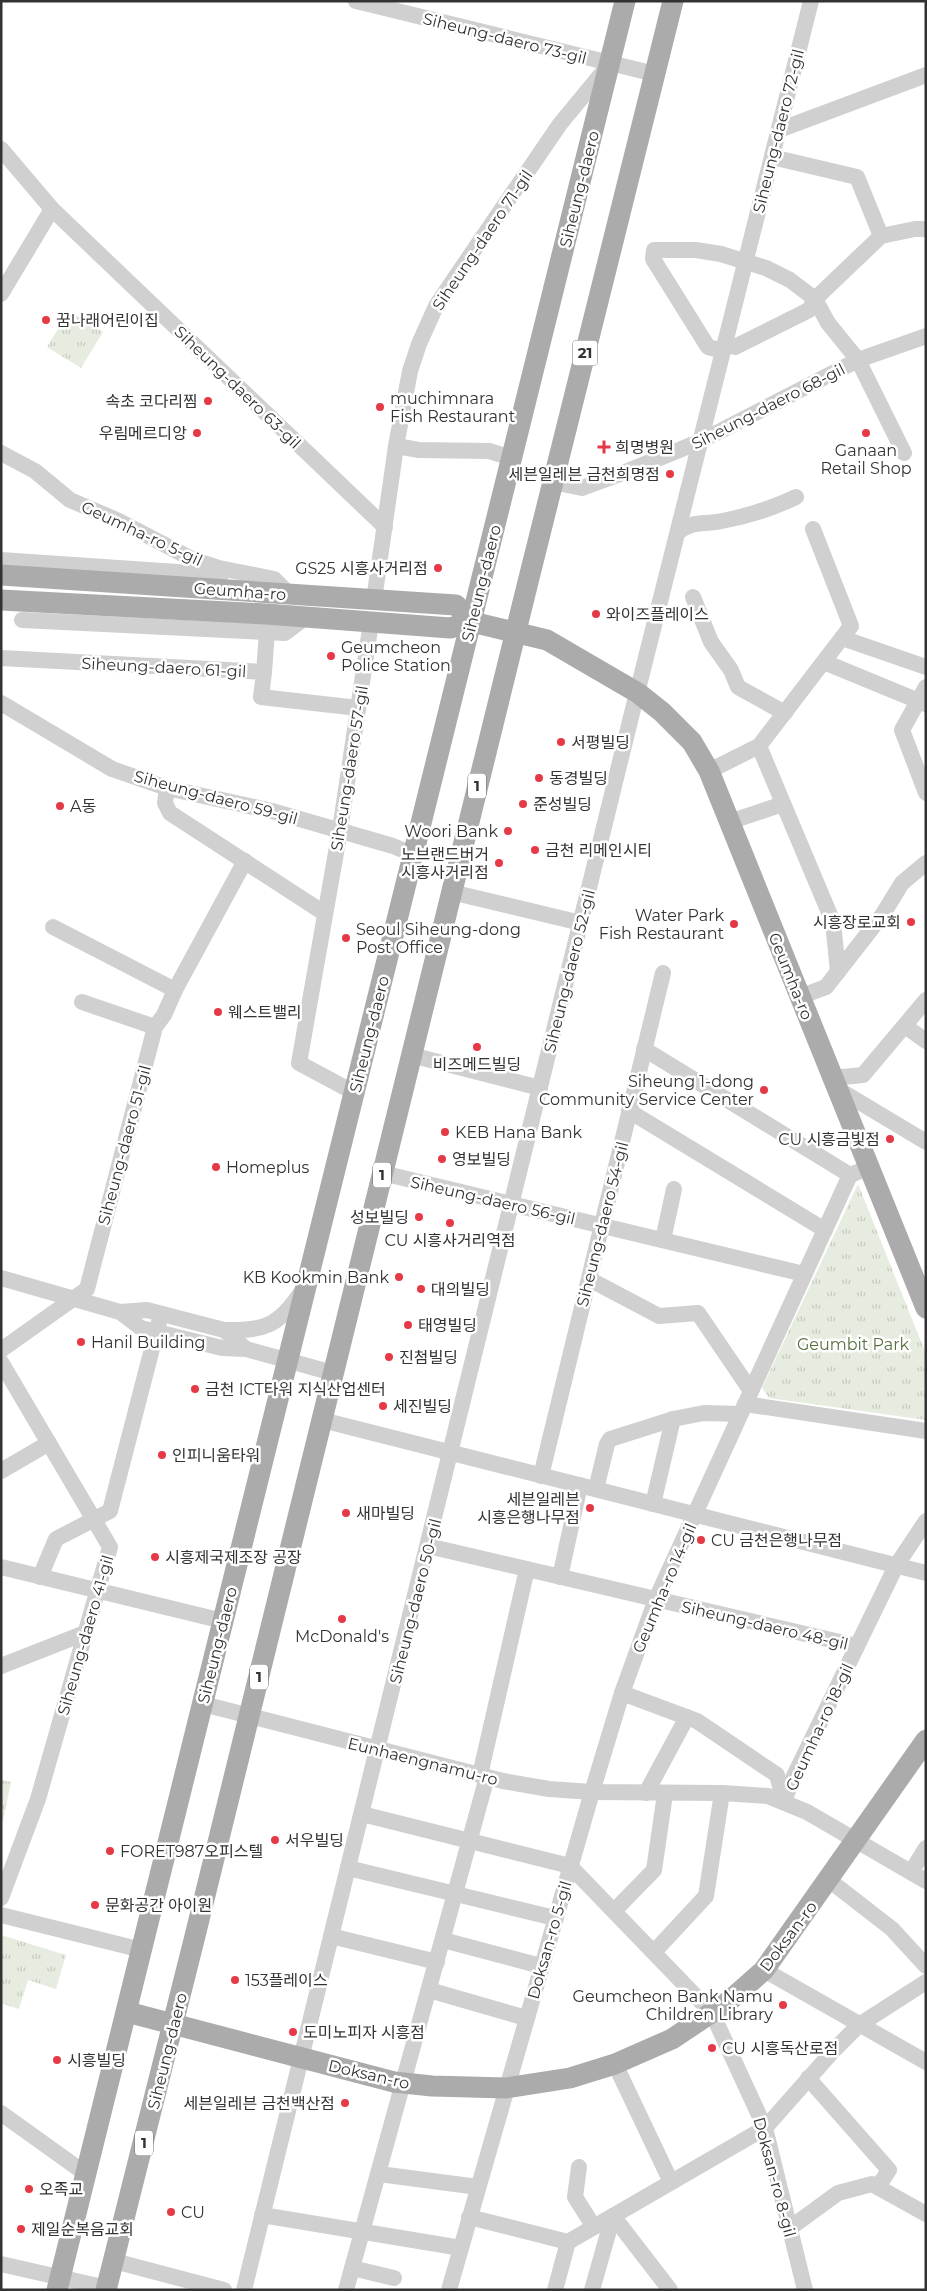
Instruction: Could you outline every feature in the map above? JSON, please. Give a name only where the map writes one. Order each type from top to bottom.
[{"type":"main road","name":"Siheung-daero","points":[[59,2284],[625,1]]},
{"type":"main road","name":"Siheung-daero","points":[[107,2289],[515,632],[673,1]]},
{"type":"main road","name":"Geumha-ro","points":[[1,575],[456,605],[472,622]]},
{"type":"main road","name":"Geumha-ro","points":[[1,600],[306,617],[450,628],[472,622],[547,640],[638,693],[678,727],[692,742],[708,771],[834,1083],[859,1171],[920,1278],[926,1308]]},
{"type":"main road","name":"Doksan-ro","points":[[126,2012],[300,2058],[404,2083],[506,2088],[570,2078],[615,2064],[672,2039],[730,2001],[764,1970],[926,1740]]},
{"type":"street","name":"Siheung-daero 73-gil","points":[[356,1],[655,74]]},
{"type":"street","name":"Siheung-daero 72-gil","points":[[638,693],[811,1]]},
{"type":"street","name":"Siheung-daero 71-gil","points":[[385,527],[396,446],[410,371],[436,306],[560,124],[610,63]]},
{"type":"street","points":[[779,130],[926,75]]},
{"type":"street","name":"Siheung-daero 63-gil","points":[[1,149],[52,208],[385,527]]},
{"type":"street","points":[[772,157],[857,177],[881,236]]},
{"type":"street","points":[[1,294],[52,208]]},
{"type":"street","points":[[904,453],[858,360],[828,323],[815,299],[790,280],[746,261],[721,254],[696,250],[654,250],[653,259],[708,347],[735,347],[810,310],[815,299],[881,236],[915,229],[926,229]]},
{"type":"street","name":"Siheung-daero 68-gil","points":[[553,482],[582,488],[700,441],[858,360],[926,336]]},
{"type":"street","points":[[396,446],[419,450],[489,451],[512,458]]},
{"type":"street","name":"Geumha-ro 5-gil","points":[[1,453],[35,471],[70,500],[192,559],[258,577],[274,579],[289,594]]},
{"type":"street","points":[[678,532],[688,524],[719,522],[769,510],[796,497]]},
{"type":"street","points":[[374,600],[385,527]]},
{"type":"street","points":[[708,771],[759,746],[852,626],[813,529]]},
{"type":"street","points":[[1,560],[258,577]]},
{"type":"street","points":[[693,597],[711,642],[731,670],[738,688],[785,713]]},
{"type":"street","points":[[22,620],[284,633],[306,617]]},
{"type":"street","name":"Siheung-daero 57-gil","points":[[355,1093],[299,1064],[340,830],[371,622]]},
{"type":"street","points":[[264,672],[267,632]]},
{"type":"street","points":[[842,638],[926,667]]},
{"type":"street","name":"Siheung-daero 61-gil","points":[[1,658],[264,672],[261,697],[358,708]]},
{"type":"street","points":[[824,662],[923,697],[902,730],[926,793]]},
{"type":"street","name":"Siheung-daero 52-gil","points":[[451,1453],[638,693]]},
{"type":"street","name":"Siheung-daero 59-gil","points":[[1,703],[112,769],[167,788],[272,811],[393,846],[414,854]]},
{"type":"street","points":[[759,746],[833,922],[838,972]]},
{"type":"street","points":[[167,788],[165,803],[170,813],[324,913]]},
{"type":"street","points":[[729,822],[783,804]]},
{"type":"street","points":[[53,927],[175,990],[245,861]]},
{"type":"street","points":[[800,997],[826,987],[883,914],[902,883],[926,864]]},
{"type":"street","points":[[451,892],[581,923]]},
{"type":"street","name":"Siheung-daero 54-gil","points":[[541,1476],[663,973]]},
{"type":"street","name":"Siheung-daero 51-gil","points":[[1,1350],[87,1289],[155,1027],[164,1015],[175,990]]},
{"type":"street","points":[[834,1083],[863,1076],[926,1000]]},
{"type":"street","points":[[82,1002],[155,1027]]},
{"type":"street","points":[[905,1026],[926,1041]]},
{"type":"street","points":[[644,1049],[859,1171]]},
{"type":"street","points":[[411,1055],[540,1088]]},
{"type":"street","points":[[834,1083],[926,1142]]},
{"type":"street","points":[[629,1111],[825,1230]]},
{"type":"street","name":"Geumha-ro 14-gil","points":[[592,1792],[622,1694],[656,1599],[804,1274],[825,1230],[859,1171]]},
{"type":"street","name":"Siheung-daero 56-gil","points":[[382,1173],[804,1274]]},
{"type":"street","points":[[663,1240],[674,1189]]},
{"type":"street","points":[[1,1278],[120,1312],[141,1328],[222,1348],[246,1349],[334,1372]]},
{"type":"street","points":[[589,1279],[659,1316],[698,1313],[745,1403]]},
{"type":"street","points":[[120,1312],[146,1310],[224,1330],[247,1330],[280,1319],[308,1283]]},
{"type":"street","points":[[40,1577],[56,1540],[110,1510],[161,1314]]},
{"type":"street","points":[[224,1330],[246,1349]]},
{"type":"street","name":"Siheung-daero 41-gil","points":[[1,1362],[110,1547],[38,1799],[1,1898]]},
{"type":"street","points":[[560,1577],[588,1487],[608,1441],[673,1419],[745,1403],[926,1431]]},
{"type":"street","points":[[652,1504],[673,1419]]},
{"type":"street","points":[[322,1420],[926,1573]]},
{"type":"street","points":[[1,1471],[49,1443]]},
{"type":"street","name":"Siheung-daero 50-gil","points":[[244,2290],[451,1453]]},
{"type":"street","name":"Geumha-ro 18-gil","points":[[784,1801],[793,1778],[896,1566],[926,1521]]},
{"type":"street","name":"Siheung-daero 48-gil","points":[[428,1546],[857,1646]]},
{"type":"street","points":[[1,1567],[223,1621]]},
{"type":"street","points":[[346,2290],[469,1841],[527,1569]]},
{"type":"street","points":[[1,1666],[85,1633]]},
{"type":"street","points":[[622,1694],[697,1721],[777,1775],[784,1801]]},
{"type":"street","name":"Eunhaengnamu-ro","points":[[203,1704],[483,1776],[549,1789],[592,1792],[762,1795],[784,1801],[926,1881]]},
{"type":"street","points":[[646,1793],[687,1717]]},
{"type":"street","name":"Doksan-ro 5-gil","points":[[449,2290],[592,1792]]},
{"type":"street","points":[[654,1952],[706,1896],[722,1793]]},
{"type":"street","points":[[614,1911],[654,1870],[665,1794]]},
{"type":"street","points":[[362,1814],[570,1866]]},
{"type":"street","points":[[911,1872],[926,1848]]},
{"type":"street","name":"Doksan-ro 8-gil","points":[[570,1866],[712,2013],[765,2128],[805,2290]]},
{"type":"street","points":[[348,1868],[555,1918]]},
{"type":"street","points":[[829,1880],[892,1929],[926,1966]]},
{"type":"street","points":[[1,1915],[142,1950]]},
{"type":"street","points":[[331,1936],[437,1962]]},
{"type":"street","points":[[443,1940],[542,1966]]},
{"type":"street","points":[[764,1970],[926,2062]]},
{"type":"street","points":[[469,2217],[568,2242],[765,2128],[808,2078],[859,2025],[926,1982]]},
{"type":"street","points":[[429,1990],[526,2018]]},
{"type":"street","points":[[615,2064],[671,2182]]},
{"type":"street","points":[[808,2078],[890,2170],[878,2187]]},
{"type":"street","points":[[1,2113],[86,2174]]},
{"type":"street","points":[[578,2167],[575,2197],[594,2227]]},
{"type":"street","points":[[379,2174],[478,2188]]},
{"type":"street","points":[[790,2228],[838,2193],[872,2184],[926,2214]]},
{"type":"street","points":[[262,2215],[461,2248]]},
{"type":"street","points":[[592,2290],[613,2216]]},
{"type":"street","points":[[613,2216],[670,2290]]},
{"type":"street","points":[[555,2290],[568,2242]]},
{"type":"street","points":[[114,2261],[224,2290]]},
{"type":"street","points":[[1,2264],[59,2284],[107,2289]]},
{"type":"street","points":[[352,2268],[394,2278]]},
{"type":"green space","points":[[69,311],[103,332],[81,368],[47,347]]},
{"type":"green space","name":"Geumbit Park","points":[[858,1184],[926,1354],[926,1420],[769,1398],[762,1388]]},
{"type":"green space","points":[[1,1780],[11,1782],[3,1821],[1,1821]]},
{"type":"green space","points":[[1,1935],[66,1955],[56,1989],[28,1980],[19,2009],[1,2003]]},
{"type":"place","name":"꿈나래어린이집","points":[[46,320]]},
{"type":"place","name":"속초 코다리찜","points":[[208,401]]},
{"type":"place","name":"muchimnara Fish Restaurant","points":[[380,407]]},
{"type":"place","name":"우림메르디앙","points":[[197,433]]},
{"type":"place","name":"Ganaan Retail Shop","points":[[866,433]]},
{"type":"place","name":"희명병원","points":[[604,447]]},
{"type":"place","name":"세븐일레븐 금천희명점","points":[[670,474]]},
{"type":"place","name":"GS25 시흥사거리점","points":[[438,568]]},
{"type":"place","name":"와이즈플레이스","points":[[596,614]]},
{"type":"place","name":"Geumcheon Police Station","points":[[331,656]]},
{"type":"place","name":"서평빌딩","points":[[561,742]]},
{"type":"place","name":"동경빌딩","points":[[539,778]]},
{"type":"place","name":"준성빌딩","points":[[523,804]]},
{"type":"place","name":"A동","points":[[60,806]]},
{"type":"place","name":"Woori Bank","points":[[508,831]]},
{"type":"place","name":"금천 리메인시티","points":[[535,850]]},
{"type":"place","name":"노브랜드버거 시흥사거리점","points":[[499,863]]},
{"type":"place","name":"시흥장로교회","points":[[911,922]]},
{"type":"place","name":"Water Park Fish Restaurant","points":[[734,924]]},
{"type":"place","name":"Seoul Siheung-dong Post Office","points":[[346,938]]},
{"type":"place","name":"웨스트밸리","points":[[218,1012]]},
{"type":"place","name":"비즈메드빌딩","points":[[477,1047]]},
{"type":"place","name":"Siheung 1-dong Community Service Center","points":[[764,1090]]},
{"type":"place","name":"KEB Hana Bank","points":[[445,1132]]},
{"type":"place","name":"CU 시흥금빛점","points":[[890,1139]]},
{"type":"place","name":"영보빌딩","points":[[442,1159]]},
{"type":"place","name":"Homeplus","points":[[216,1167]]},
{"type":"place","name":"성보빌딩","points":[[419,1217]]},
{"type":"place","name":"CU 시흥사거리역점","points":[[450,1223]]},
{"type":"place","name":"KB Kookmin Bank","points":[[399,1277]]},
{"type":"place","name":"대의빌딩","points":[[421,1289]]},
{"type":"place","name":"태영빌딩","points":[[408,1325]]},
{"type":"place","name":"Hanil Building","points":[[81,1342]]},
{"type":"place","name":"진첨빌딩","points":[[389,1357]]},
{"type":"place","name":"금천 ICT타워 지식산업센터","points":[[195,1389]]},
{"type":"place","name":"세진빌딩","points":[[383,1406]]},
{"type":"place","name":"인피니움타워","points":[[162,1455]]},
{"type":"place","name":"세븐일레븐 시흥은행나무점","points":[[590,1508]]},
{"type":"place","name":"새마빌딩","points":[[346,1513]]},
{"type":"place","name":"CU 금천은행나무점","points":[[701,1540]]},
{"type":"place","name":"시흥제국제조장 공장","points":[[155,1557]]},
{"type":"place","name":"McDonald's","points":[[342,1619]]},
{"type":"place","name":"서우빌딩","points":[[275,1840]]},
{"type":"place","name":"FORET987오피스텔","points":[[110,1851]]},
{"type":"place","name":"문화공간 아이원","points":[[95,1905]]},
{"type":"place","name":"153플레이스","points":[[235,1980]]},
{"type":"place","name":"Geumcheon Bank Namu Children Library","points":[[783,2005]]},
{"type":"place","name":"도미노피자 시흥점","points":[[293,2032]]},
{"type":"place","name":"CU 시흥독산로점","points":[[712,2048]]},
{"type":"place","name":"시흥빌딩","points":[[57,2060]]},
{"type":"place","name":"세븐일레븐 금천백산점","points":[[345,2103]]},
{"type":"place","name":"오족교","points":[[29,2189]]},
{"type":"place","name":"CU","points":[[171,2212]]},
{"type":"place","name":"제일순복음교회","points":[[21,2229]]}]
